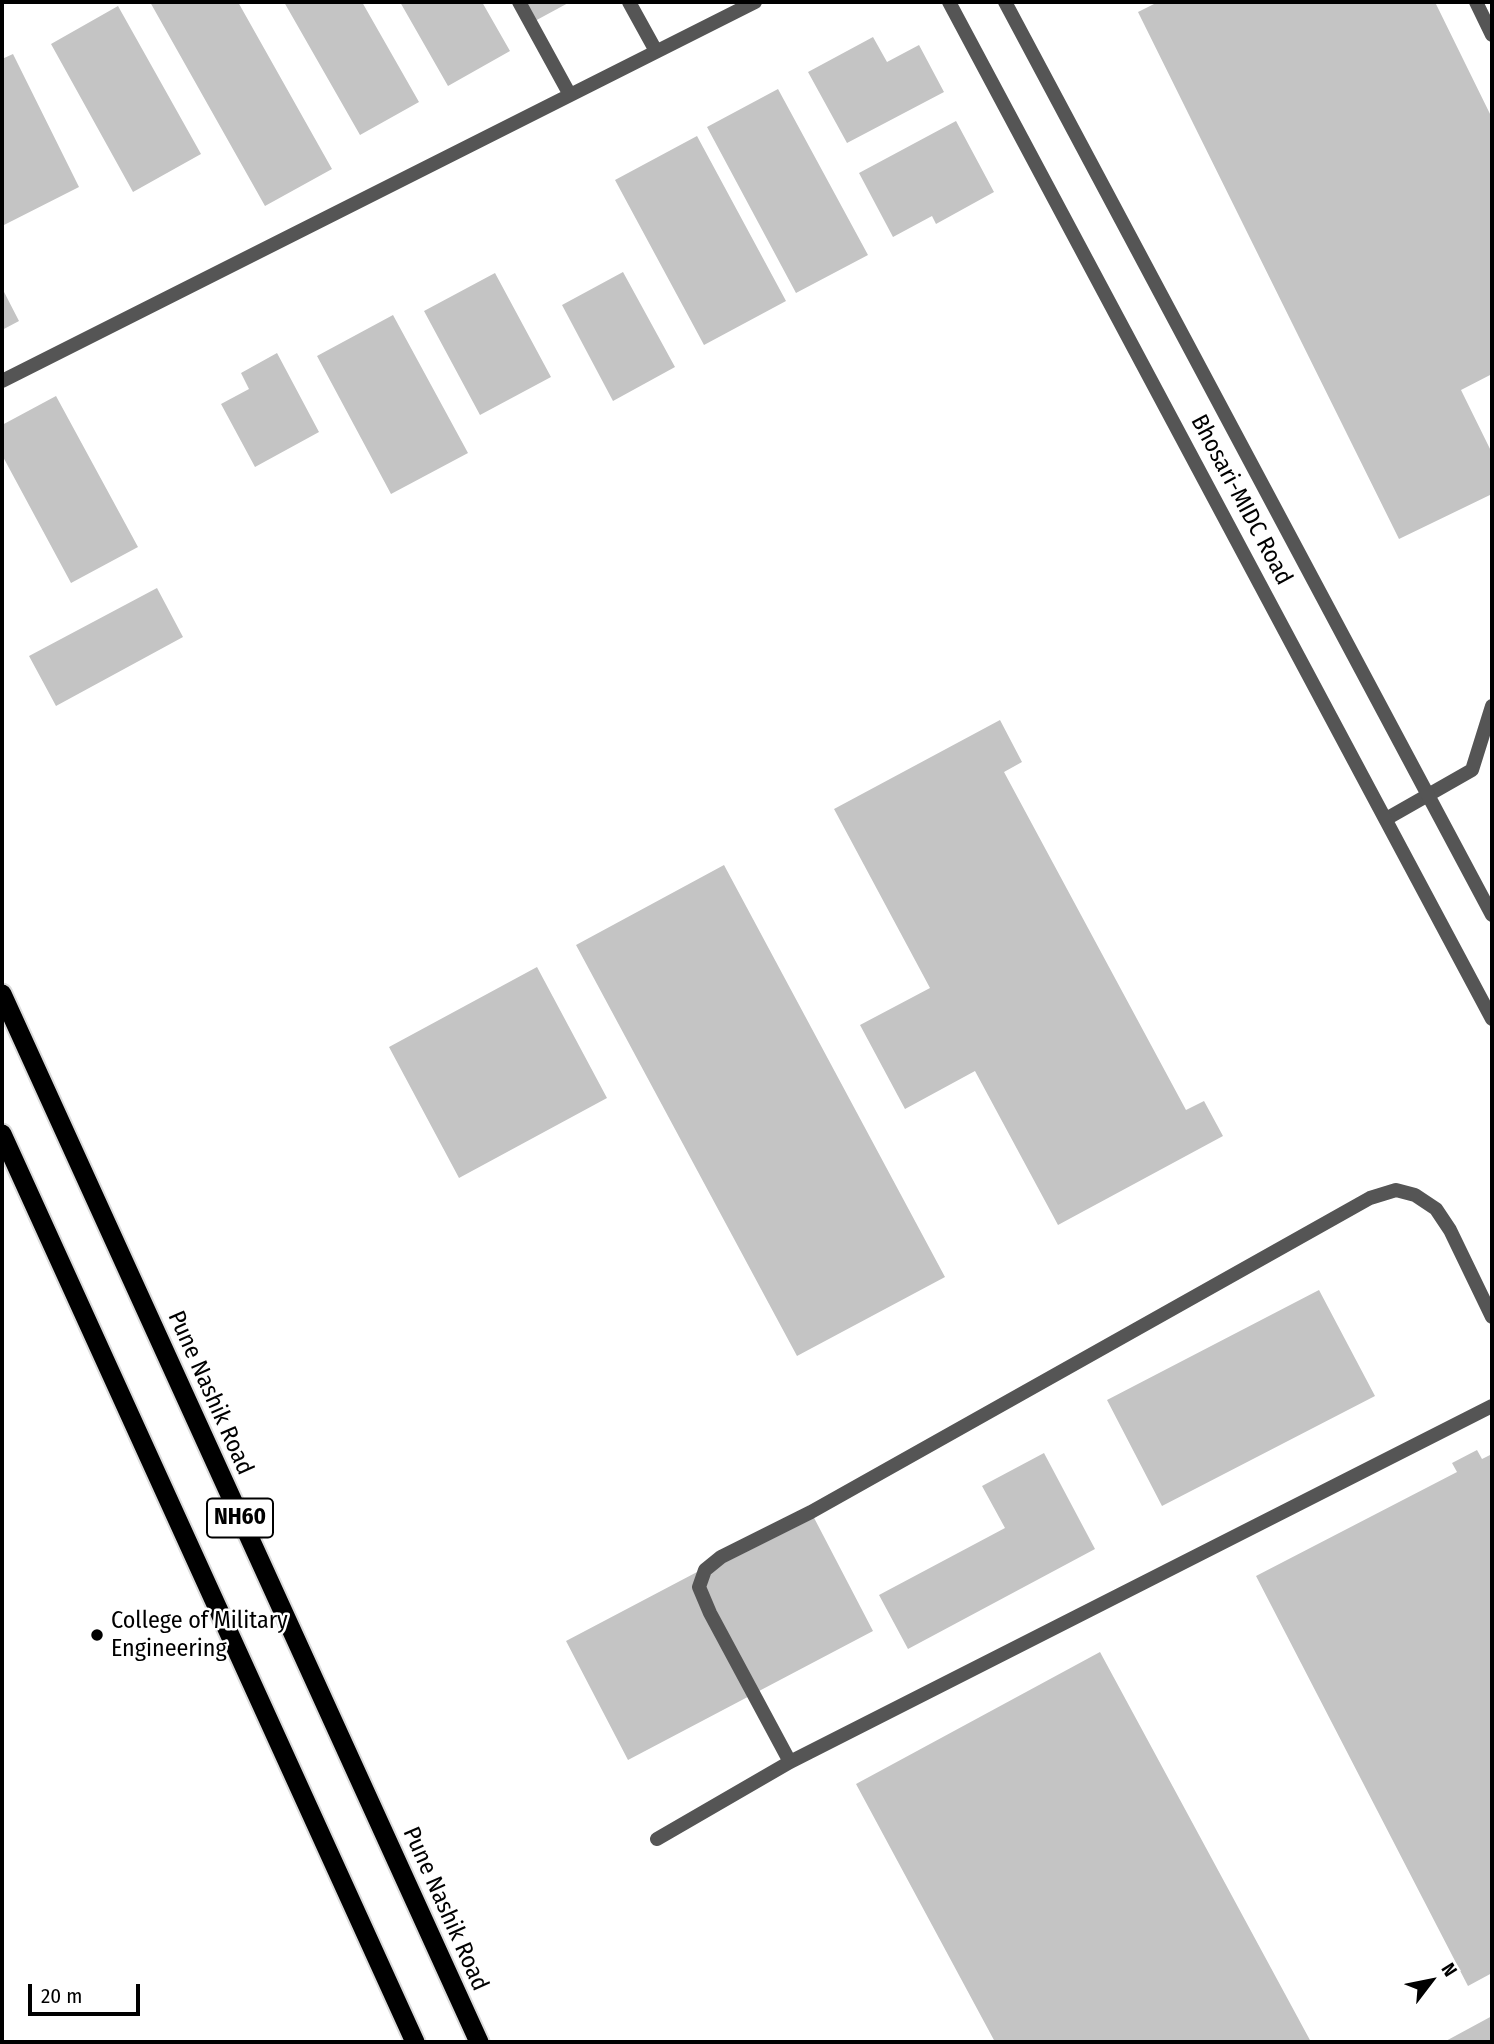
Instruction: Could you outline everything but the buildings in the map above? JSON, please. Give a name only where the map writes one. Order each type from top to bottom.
[{"type":"highway","name":"Pune Nashik Road","points":[[2,994],[479,2042]]},
{"type":"highway","name":"NH60","points":[[2,1134],[415,2042]]},
{"type":"street","points":[[519,2],[570,94]]},
{"type":"street","points":[[629,2],[656,51]]},
{"type":"street","points":[[2,381],[755,2]]},
{"type":"street","name":"Bhosari-MIDC Road","points":[[949,2],[1492,1019]]},
{"type":"street","name":"Bhosari-MIDC Road","points":[[1005,2],[1492,915]]},
{"type":"street","points":[[1476,2],[1492,35]]},
{"type":"street","points":[[1386,819],[1472,770],[1492,706]]},
{"type":"street","points":[[790,1762],[710,1613],[699,1587],[705,1570],[721,1558],[811,1512],[1370,1198],[1396,1190],[1415,1195],[1436,1209],[1450,1230],[1492,1317]]},
{"type":"street","points":[[657,1839],[790,1762],[1492,1406]]},
{"type":"place","name":"College of Military Engineering","points":[[97,1635]]}]
